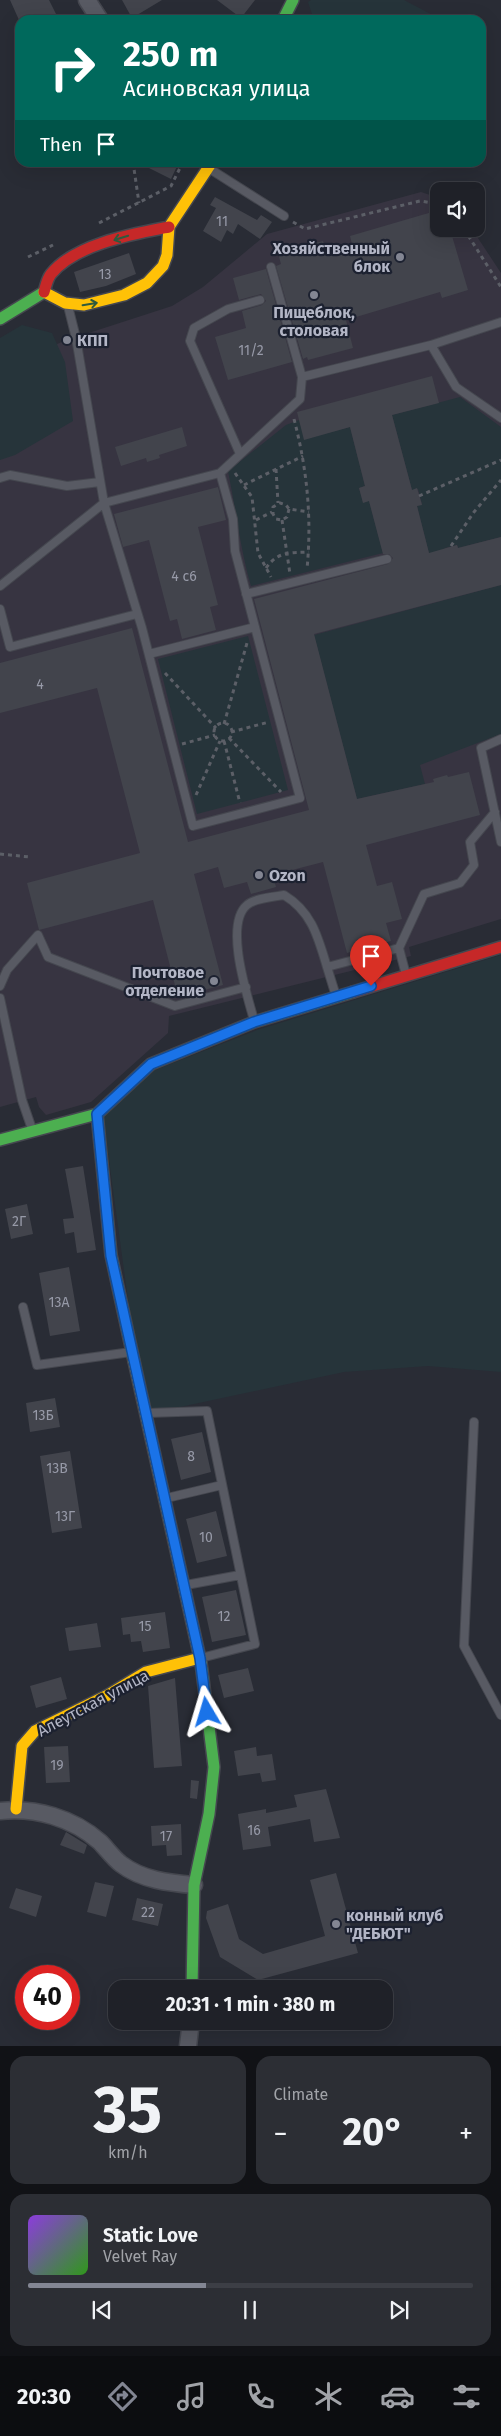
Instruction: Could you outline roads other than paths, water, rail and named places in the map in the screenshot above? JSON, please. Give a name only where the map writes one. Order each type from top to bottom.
[{"type":"street","points":[[87,0],[97,15]]},
{"type":"street","points":[[286,15],[293,0]]},
{"type":"street","points":[[44,292],[68,304],[83,305],[101,302],[142,287],[156,275],[165,261],[171,246],[169,228],[210,167]]},
{"type":"street","points":[[0,319],[44,292],[50,275],[64,262],[119,238],[169,228]]},
{"type":"street","points":[[0,1140],[97,1114],[151,1064],[254,1022],[501,947]]},
{"type":"street","points":[[97,1114],[111,1256],[131,1352],[148,1413],[200,1658],[214,1767],[209,1814],[194,1885],[192,1980]]},
{"type":"street","name":"Алеутская улица","points":[[194,1885],[156,1881],[121,1864],[84,1829],[49,1814],[8,1810],[22,1746],[35,1731],[108,1694],[146,1672],[200,1658]]},
{"type":"street","points":[[188,2046],[190,2030]]},
{"type":"lane","points":[[214,167],[284,216]]},
{"type":"lane","points":[[0,586],[104,502],[220,472],[300,398],[302,377],[271,267]]},
{"type":"lane","points":[[240,454],[190,341],[194,328],[228,309],[260,300]]},
{"type":"lane","points":[[68,304],[76,338],[104,502],[149,654],[193,826],[300,798],[253,628],[235,551],[233,519],[220,472]]},
{"type":"lane","points":[[302,377],[430,345],[501,322]]},
{"type":"lane","points":[[430,345],[456,387],[501,418]]},
{"type":"lane","points":[[0,478],[10,475],[67,486],[100,482]]},
{"type":"lane","points":[[246,594],[387,559]]},
{"type":"lane","points":[[0,609],[10,647],[137,614]]},
{"type":"lane","points":[[149,654],[253,628]]},
{"type":"lane","points":[[501,739],[481,748],[501,842]]},
{"type":"lane","points":[[406,976],[399,948],[424,894],[460,883],[474,865],[470,842],[495,812]]},
{"type":"lane","points":[[254,1022],[237,948],[239,914],[248,904],[284,895],[296,902],[316,928],[336,997]]},
{"type":"lane","points":[[0,986],[7,970],[38,935],[48,957],[175,1006],[246,987]]},
{"type":"lane","points":[[327,967],[399,948]]},
{"type":"lane","points":[[0,998],[22,1100],[33,1131]]},
{"type":"lane","points":[[23,1307],[37,1365],[131,1352]]},
{"type":"lane","points":[[148,1413],[207,1411],[255,1644],[200,1658]]},
{"type":"lane","points":[[474,1422],[464,1646],[501,1715]]},
{"type":"lane","points":[[165,1499],[222,1485]]},
{"type":"lane","points":[[184,1586],[240,1575]]},
{"type":"place","name":"Хозяйственный блок","points":[[400,257]]},
{"type":"place","name":"Пищеблок, столовая","points":[[314,295]]},
{"type":"place","name":"КПП","points":[[67,340]]},
{"type":"place","name":"Ozon","points":[[259,875]]},
{"type":"place","name":"Почтовое отделение","points":[[214,981]]},
{"type":"place","name":"конный клуб \"ДЕБЮТ\"","points":[[336,1924]]}]
